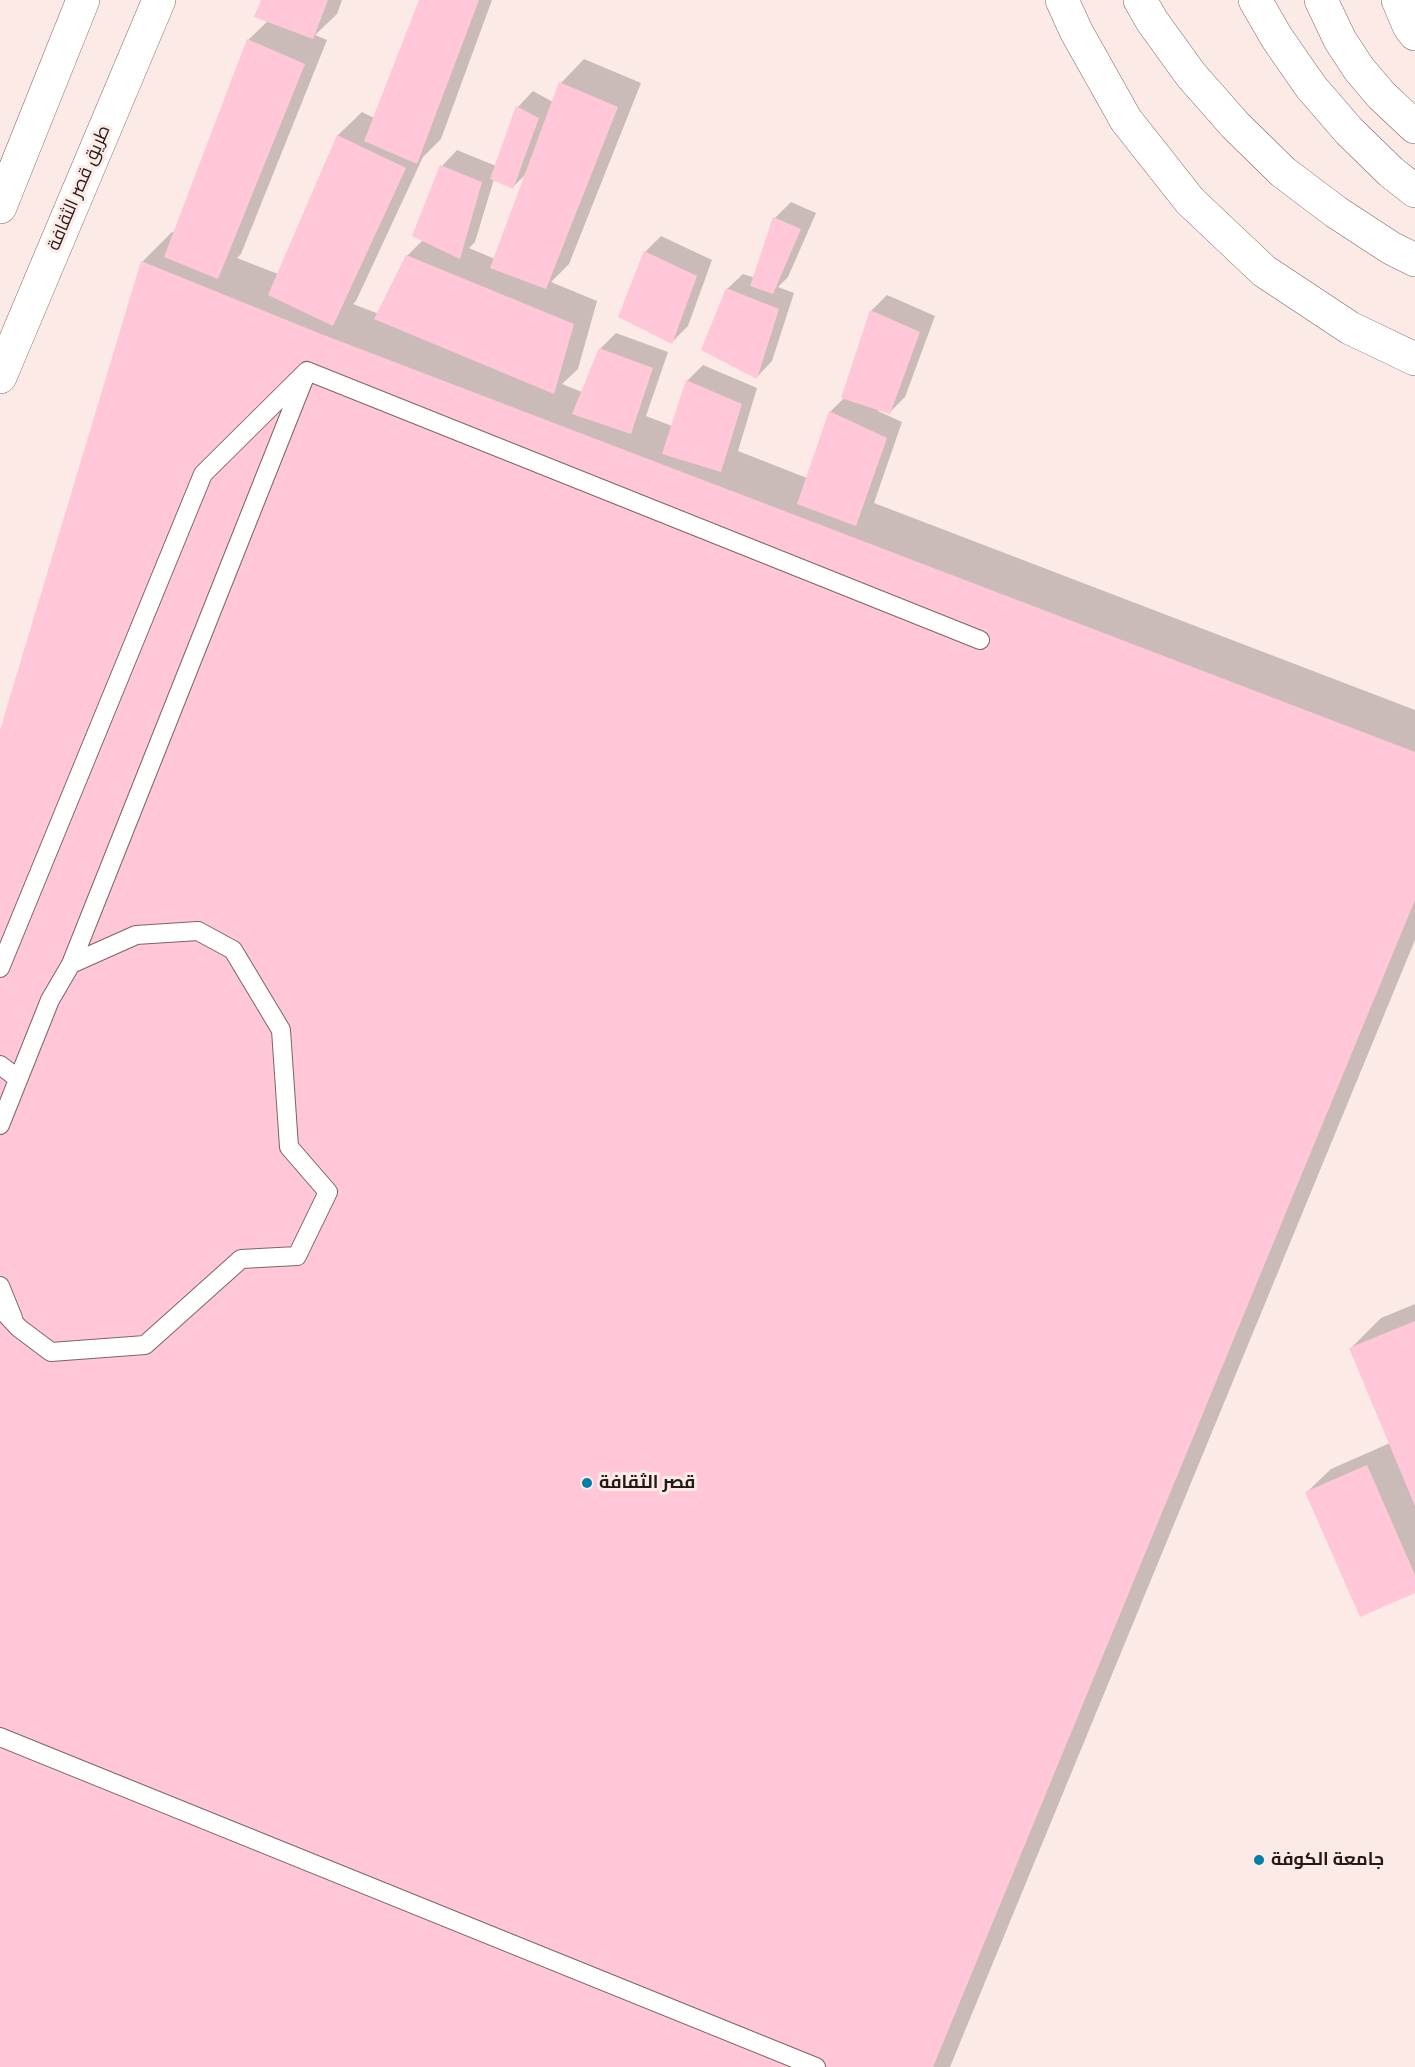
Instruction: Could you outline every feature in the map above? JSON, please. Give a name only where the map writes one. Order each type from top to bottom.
[{"type":"main road","points":[[0,207],[83,0]]},
{"type":"main road","name":"طريق قصر الثقافة","points":[[0,377],[159,0]]},
{"type":"main road","points":[[1062,0],[1076,31],[1126,120],[1190,201],[1264,271],[1350,328],[1415,359]]},
{"type":"main road","points":[[1140,0],[1191,75],[1235,125],[1283,172],[1336,212],[1415,260]]},
{"type":"main road","points":[[1255,0],[1277,38],[1311,87],[1349,131],[1391,172],[1415,191]]},
{"type":"main road","points":[[1321,0],[1340,40],[1359,69],[1381,95],[1415,127]]},
{"type":"main road","points":[[1398,0],[1415,34]]},
{"type":"lane","points":[[307,371],[980,640]]},
{"type":"lane","points":[[0,1125],[50,1000],[71,964],[307,371]]},
{"type":"lane","points":[[0,968],[203,474],[307,371]]},
{"type":"lane","points":[[0,1308],[15,1324],[51,1352],[145,1345],[241,1259],[297,1256],[328,1192],[289,1147],[281,1030],[233,950],[198,931],[136,935],[71,964]]},
{"type":"lane","points":[[0,1065],[17,1078]]},
{"type":"lane","points":[[0,1287],[15,1324]]},
{"type":"lane","points":[[0,1737],[816,2067]]},
{"type":"building","points":[[261,0],[328,0],[313,39],[254,17]]},
{"type":"building","points":[[419,0],[479,0],[417,164],[364,141]]},
{"type":"building","points":[[247,39],[305,64],[218,279],[164,257]]},
{"type":"building","points":[[559,82],[618,107],[546,289],[490,268]]},
{"type":"building","points":[[516,106],[539,118],[513,189],[490,179]]},
{"type":"building","points":[[337,135],[406,168],[333,326],[268,295]]},
{"type":"building","points":[[440,165],[482,182],[460,259],[412,236]]},
{"type":"building","points":[[773,217],[801,229],[773,294],[750,286]]},
{"type":"building","points":[[644,251],[697,276],[672,344],[618,317]]},
{"type":"building","points":[[406,255],[574,324],[554,394],[374,319]]},
{"type":"building","name":"قصر الثقافة","points":[[141,261],[321,334],[1415,752],[1415,900],[933,2067],[0,2067],[0,730]]},
{"type":"building","points":[[726,288],[779,309],[757,379],[701,350]]},
{"type":"building","points":[[870,310],[920,332],[890,414],[841,398]]},
{"type":"building","points":[[599,348],[653,368],[631,434],[572,414]]},
{"type":"building","points":[[686,380],[742,404],[721,472],[662,454]]},
{"type":"building","points":[[829,411],[887,438],[856,526],[797,504]]},
{"type":"building","points":[[1415,1321],[1415,1506],[1349,1348]]},
{"type":"building","points":[[1367,1465],[1415,1575],[1415,1593],[1360,1617],[1305,1492]]},
{"type":"place","name":"قصر الثقافة","points":[[587,1483]]},
{"type":"place","name":"جامعة الكوفة","points":[[1259,1860]]}]
